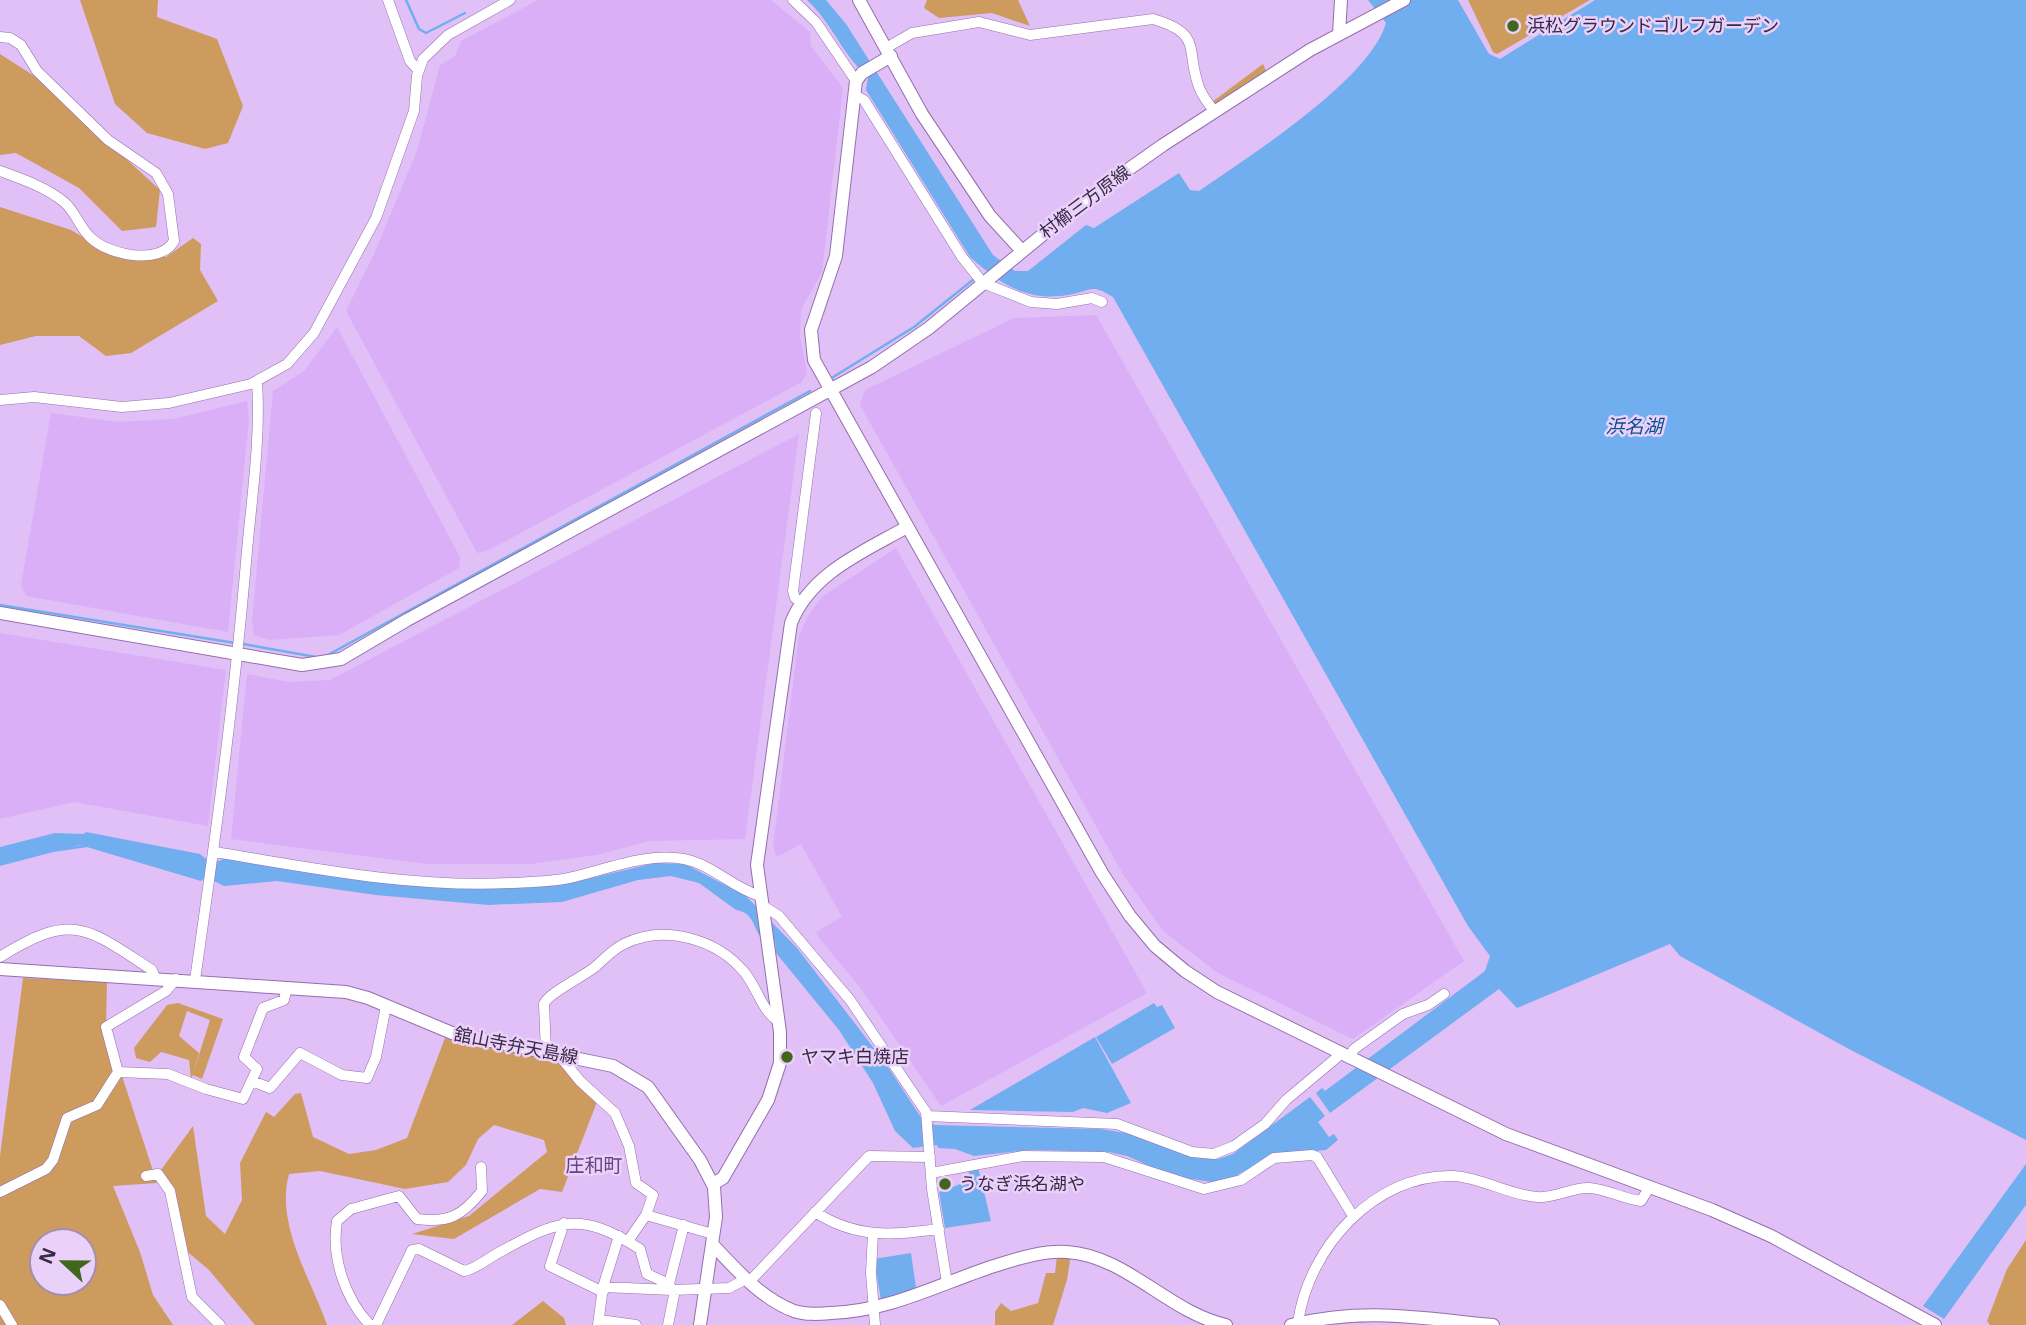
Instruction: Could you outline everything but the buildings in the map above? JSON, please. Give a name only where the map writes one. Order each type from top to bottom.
[{"type":"street","points":[[388,0],[410,61],[418,70]]},
{"type":"street","points":[[0,400],[34,397],[131,407],[174,403],[257,381],[287,364],[310,340],[372,226],[414,111],[418,70],[434,46],[510,0]]},
{"type":"street","points":[[793,0],[816,22],[859,77]]},
{"type":"street","name":"村櫛三方原線","points":[[859,0],[922,114],[985,208],[1022,251],[1103,186],[1214,111],[1339,34],[1404,0]]},
{"type":"street","points":[[1339,34],[1341,0]]},
{"type":"street","points":[[1214,111],[1199,87],[1193,48],[1186,36],[1169,24],[1153,19],[1030,35],[979,22],[912,33],[859,77],[836,256],[811,330],[814,360],[830,390],[1102,873],[1138,926],[1165,955],[1206,986],[1518,1140],[1772,1236],[1918,1321],[1935,1325]]},
{"type":"street","points":[[0,37],[10,38],[21,45],[37,71],[108,140],[156,173],[168,194],[174,241],[167,250],[158,254],[107,249],[87,234],[72,209],[61,199],[29,181],[0,171]]},
{"type":"street","points":[[855,95],[864,100],[962,257],[986,281],[1031,302],[1057,304],[1087,298],[1102,302]]},
{"type":"street","points":[[0,613],[302,665],[341,659],[407,620],[830,390],[911,341],[1022,251]]},
{"type":"street","points":[[195,980],[214,857],[237,652],[258,425],[257,381]]},
{"type":"street","points":[[801,601],[795,598],[793,591],[816,413]]},
{"type":"street","points":[[713,1184],[723,1178],[776,1083],[780,1053],[778,1021],[758,856],[791,622],[801,601],[823,577],[907,527]]},
{"type":"street","points":[[214,857],[370,877],[455,883],[562,880],[647,860],[674,858],[701,865],[748,892],[779,916],[850,1000],[928,1118],[931,1173],[947,1283]]},
{"type":"street","points":[[0,957],[41,935],[79,929],[102,937],[152,970],[155,978]]},
{"type":"street","points":[[636,1325],[599,1323],[603,1289],[624,1238],[646,1215],[653,1195],[636,1183],[629,1146],[615,1112],[553,1053],[544,1004],[547,997],[577,981],[624,944],[662,935],[684,936],[725,954],[747,975],[771,1016],[778,1021]]},
{"type":"street","name":"舘山寺弁天島線","points":[[0,969],[346,992],[452,1033],[613,1066],[643,1083],[669,1114],[713,1184],[716,1202],[713,1239],[700,1325]]},
{"type":"street","points":[[0,1192],[46,1169],[53,1160],[67,1118],[97,1105],[118,1072],[106,1027],[166,990],[176,979]]},
{"type":"street","points":[[118,1072],[168,1074],[238,1100],[243,1099],[257,1069],[244,1058],[263,1008],[284,1000],[287,987]]},
{"type":"street","points":[[928,1118],[1117,1124],[1197,1154],[1214,1154],[1234,1146],[1265,1124],[1286,1100],[1403,1014],[1428,1005],[1444,994]]},
{"type":"street","points":[[252,1081],[270,1088],[300,1053],[342,1075],[367,1078],[376,1057],[386,1006]]},
{"type":"street","points":[[564,1223],[550,1266],[603,1289],[672,1288],[705,1291],[733,1287],[747,1280],[869,1156],[930,1154]]},
{"type":"street","points":[[931,1173],[1028,1155],[1104,1157],[1196,1189],[1204,1189],[1247,1177],[1274,1158],[1312,1155],[1317,1157],[1353,1216]]},
{"type":"street","points":[[370,1325],[348,1297],[335,1232],[337,1221],[351,1209],[399,1196],[417,1219],[440,1222],[466,1211],[482,1191],[481,1167]]},
{"type":"street","points":[[1587,1188],[1594,1168]]},
{"type":"street","points":[[146,1176],[158,1174],[170,1191],[192,1297],[220,1325]]},
{"type":"street","points":[[1493,1325],[1360,1313],[1295,1324],[1320,1262],[1353,1216],[1398,1185],[1438,1177],[1468,1178],[1537,1197],[1587,1188],[1641,1201],[1649,1188]]},
{"type":"street","points":[[815,1212],[840,1224],[887,1235],[939,1229]]},
{"type":"street","points":[[646,1215],[684,1225],[713,1239],[747,1280],[798,1312],[872,1310],[1022,1258],[1048,1252],[1072,1252],[1108,1263],[1182,1309],[1226,1325]]},
{"type":"street","points":[[376,1325],[412,1250],[419,1249],[464,1272],[533,1233],[564,1223],[595,1225],[624,1238],[640,1249],[646,1274],[672,1288]]},
{"type":"street","points":[[668,1325],[684,1225]]},
{"type":"street","points":[[873,1233],[872,1310],[875,1325]]},
{"type":"street","points":[[0,1305],[12,1325]]},
{"type":"shaded area","points":[[80,0],[158,0],[157,17],[217,39],[243,106],[228,143],[205,149],[147,133],[115,104]]},
{"type":"shaded area","points":[[538,0],[771,0],[810,32],[811,46],[843,88],[822,272],[801,310],[800,337],[807,372],[802,382],[489,550],[477,553],[346,311],[374,254],[417,151],[440,65],[455,56],[461,41]]},
{"type":"shaded area","points":[[927,0],[1018,0],[1030,26],[992,13],[939,18],[924,8]]},
{"type":"shaded area","name":"浜松グラウンドゴルフガーデン","points":[[1468,0],[1590,0],[1497,54],[1493,52]]},
{"type":"shaded area","points":[[0,54],[39,79],[160,190],[156,227],[122,231],[79,188],[16,153],[0,155]]},
{"type":"shaded area","points":[[1263,64],[1266,71],[1215,104],[1212,102]]},
{"type":"shaded area","points":[[0,207],[71,230],[108,252],[166,257],[193,238],[201,244],[200,270],[218,301],[131,353],[106,356],[79,336],[36,336],[0,345]]},
{"type":"shaded area","points":[[1096,315],[1464,961],[1353,1039],[1218,973],[1164,932],[1124,876],[860,405],[865,390],[1014,318]]},
{"type":"shaded area","points":[[337,327],[460,557],[459,568],[339,635],[270,640],[254,635],[252,621],[273,391],[304,371]]},
{"type":"shaded area","points":[[247,401],[249,418],[228,632],[26,596],[21,585],[51,413],[118,422],[173,419]]},
{"type":"shaded area","points":[[799,434],[745,839],[650,841],[596,855],[531,864],[427,864],[231,839],[247,674],[288,682],[330,680]]},
{"type":"shaded area","points":[[896,548],[1147,993],[941,1106],[862,990],[816,932],[842,917],[801,844],[777,857],[773,847],[799,635],[809,614],[823,596]]},
{"type":"shaded area","points":[[0,633],[226,670],[208,826],[74,802],[0,819]]},
{"type":"shaded area","points":[[23,978],[107,982],[106,1027],[157,1183],[113,1186],[140,1252],[153,1295],[173,1325],[0,1325],[0,1156]]},
{"type":"shaded area","points":[[178,1003],[223,1019],[202,1079],[193,1075],[191,1079],[189,1060],[161,1052],[150,1062],[136,1058],[134,1048],[167,1005]],"holes":[[[187,1011],[210,1020],[193,1074],[199,1053],[179,1036]]]},
{"type":"shaded area","points":[[445,1038],[557,1060],[597,1102],[562,1192],[540,1189],[454,1239],[412,1234],[469,1216],[547,1152],[544,1140],[494,1125],[478,1139],[466,1165],[448,1182],[405,1189],[320,1171],[289,1174],[286,1193],[291,1232],[327,1325],[255,1325],[209,1270],[183,1248],[178,1212],[158,1174],[193,1126],[206,1216],[225,1234],[242,1200],[240,1163],[266,1112],[274,1117],[295,1094],[301,1093],[313,1137],[349,1154],[376,1150],[407,1138]]},
{"type":"shaded area","points":[[2026,1240],[2026,1325],[1990,1325],[1987,1321],[2007,1269]]},
{"type":"shaded area","points":[[1071,1254],[1067,1280],[1053,1325],[995,1325],[995,1312],[1001,1303],[1011,1311],[1038,1303],[1046,1273],[1055,1273],[1057,1256]]},
{"type":"shaded area","points":[[543,1301],[564,1318],[566,1325],[512,1325]]},
{"type":"water","name":"浜名湖","points":[[807,0],[826,0],[846,24],[993,255],[1015,271],[1028,271],[1086,225],[1094,228],[1179,173],[1190,190],[1199,191],[1305,116],[1357,69],[1375,45],[1386,23],[1368,0],[1458,0],[1489,54],[1500,59],[1595,0],[2026,0],[2026,1140],[1847,1048],[1680,956],[1670,944],[1517,1008],[1499,989],[1330,1113],[1316,1093],[1322,1088],[1325,1091],[1485,971],[1490,956],[1468,926],[1113,297],[1095,289],[1053,296],[1026,293],[992,275],[970,257],[866,90],[868,77],[851,59],[824,19]]},
{"type":"water","points":[[86,832],[200,854],[212,861],[225,858],[467,888],[561,885],[655,863],[685,864],[746,896],[797,948],[886,1064],[922,1119],[935,1125],[1101,1129],[1132,1134],[1202,1158],[1218,1159],[1233,1154],[1310,1097],[1325,1116],[1318,1122],[1329,1137],[1334,1134],[1338,1140],[1326,1150],[1273,1155],[1230,1179],[1211,1182],[1172,1176],[1127,1156],[1109,1152],[1031,1150],[974,1156],[955,1149],[938,1148],[937,1145],[913,1148],[895,1131],[873,1083],[839,1030],[776,953],[775,942],[759,935],[745,913],[736,910],[699,883],[671,876],[638,880],[562,902],[488,905],[376,895],[277,881],[224,886],[206,877],[201,881],[80,845],[0,866],[0,847],[55,833]]},
{"type":"water","points":[[1154,1003],[1157,1007],[1162,1005],[1175,1028],[1112,1064],[1096,1037]]},
{"type":"water","points":[[1095,1037],[1131,1103],[1107,1113],[1083,1108],[1073,1112],[970,1110]]},
{"type":"water","points":[[2026,1164],[2026,1205],[1944,1319],[1923,1306]]},
{"type":"water","points":[[978,1167],[991,1221],[945,1228],[939,1192],[971,1180],[968,1170]]},
{"type":"water","points":[[911,1253],[916,1288],[881,1300],[874,1259]]},
{"type":"waterway","points":[[406,0],[419,29],[426,33],[465,13]]},
{"type":"waterway","points":[[830,379],[914,327],[974,279]]},
{"type":"waterway","points":[[326,656],[810,391]]},
{"type":"waterway","points":[[0,605],[235,643]]},
{"type":"waterway","points":[[243,644],[316,657]]},
{"type":"waterway","points":[[51,851],[86,846]]},
{"type":"place","name":"浜松グラウンドゴルフガーデン","points":[[1513,26]]},
{"type":"place","name":"ヤマキ白焼店","points":[[787,1057]]},
{"type":"place","name":"うなぎ浜名湖や","points":[[945,1184]]},
{"type":"district","name":"庄和町","points":[[594,1165]]}]
